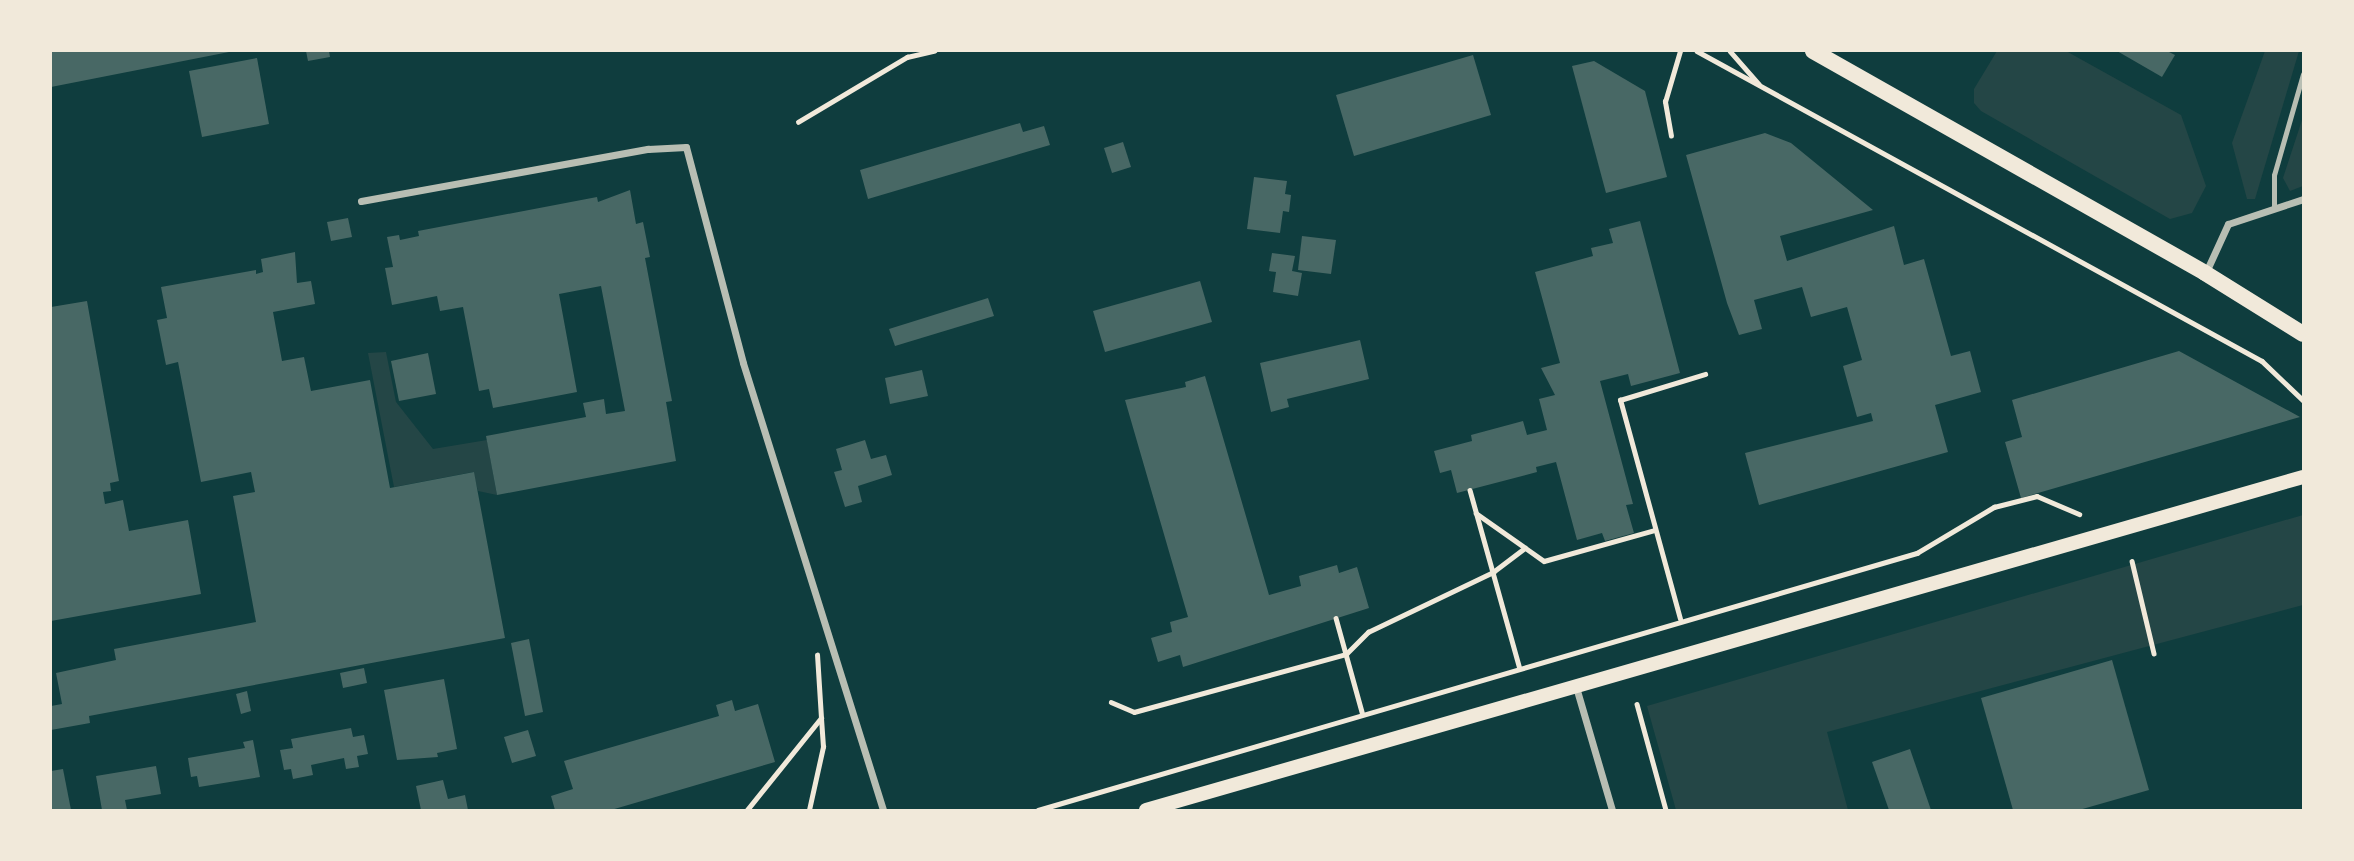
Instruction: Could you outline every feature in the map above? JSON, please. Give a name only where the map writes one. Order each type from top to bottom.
[{"type":"main road","points":[[1813,51],[2205,273],[2303,334]]},
{"type":"main road","points":[[1146,810],[2303,477]]},
{"type":"street","points":[[362,201],[648,149],[686,147],[743,363],[883,810]]},
{"type":"street","points":[[2205,273],[2228,224],[2303,199]]},
{"type":"street","points":[[1576,687],[1612,810]]},
{"type":"lane","points":[[2274,208],[2274,175],[2303,74]]},
{"type":"path","points":[[799,122],[907,57],[934,51]]},
{"type":"path","points":[[1671,136],[1665,102],[1680,51]]},
{"type":"path","points":[[1697,51],[2262,361],[2303,400]]},
{"type":"path","points":[[1730,51],[1760,86]]},
{"type":"path","points":[[1680,619],[1620,400],[1705,374]]},
{"type":"path","points":[[1470,490],[1519,666]]},
{"type":"path","points":[[1038,810],[1519,666],[1917,553],[1994,507],[2037,496],[2079,514]]},
{"type":"path","points":[[1476,513],[1544,561],[1655,530]]},
{"type":"path","points":[[1111,702],[1134,712],[1346,654],[1368,632],[1493,572],[1525,548]]},
{"type":"path","points":[[2132,561],[2154,653]]},
{"type":"path","points":[[1336,618],[1362,712]]},
{"type":"path","points":[[809,810],[823,747],[817,650]]},
{"type":"path","points":[[1637,704],[1666,810]]},
{"type":"path","points":[[747,810],[821,718]]},
{"type":"shaded area","points":[[1997,51],[2066,51],[2181,115],[2206,186],[2192,213],[2170,219],[1981,111],[1974,103],[1974,89]]},
{"type":"shaded area","points":[[2265,51],[2299,51],[2255,199],[2247,199],[2232,143]]},
{"type":"shaded area","points":[[2303,117],[2303,186],[2290,191],[2283,178]]},
{"type":"shaded area","points":[[386,352],[396,402],[433,449],[487,440],[497,495],[478,491],[473,472],[394,487],[368,353]]},
{"type":"shaded area","points":[[2303,515],[2303,605],[1827,732],[1848,810],[1676,810],[1647,706]]},
{"type":"building","points":[[51,51],[229,51],[229,52],[51,87]]},
{"type":"building","points":[[306,51],[329,51],[330,57],[308,61]]},
{"type":"building","points":[[2117,51],[2167,51],[2175,55],[2162,77]]},
{"type":"building","points":[[1473,55],[1491,115],[1354,156],[1336,95]]},
{"type":"building","points":[[257,58],[269,124],[202,137],[189,71]]},
{"type":"building","points":[[1594,61],[1645,91],[1667,177],[1606,193],[1572,66]]},
{"type":"building","points":[[1020,123],[1023,132],[1044,126],[1050,145],[868,199],[860,170]]},
{"type":"building","points":[[1765,133],[1791,143],[1873,210],[1780,236],[1787,261],[1894,226],[1904,265],[1924,259],[1951,356],[1970,351],[1981,392],[1935,405],[1948,452],[1759,505],[1745,453],[1873,421],[1871,413],[1857,417],[1843,366],[1862,360],[1847,307],[1811,317],[1802,287],[1754,300],[1762,329],[1739,335],[1727,303],[1686,155]]},
{"type":"building","points":[[1123,142],[1131,167],[1112,173],[1104,148]]},
{"type":"building","points":[[1254,177],[1287,181],[1285,194],[1291,195],[1289,212],[1283,211],[1280,233],[1247,229]]},
{"type":"building","points":[[630,190],[636,224],[643,222],[650,257],[645,258],[672,401],[666,402],[676,461],[497,495],[486,436],[586,417],[583,403],[604,399],[606,414],[625,411],[601,286],[559,294],[577,392],[493,408],[489,389],[479,391],[463,307],[440,311],[437,296],[392,305],[385,268],[393,267],[387,237],[399,235],[400,240],[419,236],[418,231],[597,197],[598,202]]},
{"type":"building","points":[[348,218],[352,237],[331,241],[327,222]]},
{"type":"building","points":[[1640,221],[1680,373],[1631,386],[1628,374],[1600,381],[1633,504],[1626,505],[1634,533],[1605,541],[1602,533],[1577,540],[1556,462],[1536,467],[1537,472],[1457,493],[1451,470],[1440,473],[1434,451],[1472,441],[1471,435],[1523,421],[1527,435],[1547,430],[1539,399],[1555,395],[1541,368],[1560,363],[1535,272],[1593,256],[1591,248],[1613,243],[1609,229]]},
{"type":"building","points":[[1302,236],[1336,240],[1331,274],[1298,270]]},
{"type":"building","points":[[295,252],[297,283],[311,281],[315,304],[273,312],[282,361],[304,357],[311,391],[370,380],[390,488],[474,472],[505,638],[89,716],[90,723],[51,730],[51,706],[62,704],[56,673],[116,660],[114,649],[256,622],[233,496],[255,492],[251,472],[201,482],[178,362],[166,365],[157,320],[167,318],[161,287],[256,270],[256,274],[263,272],[261,259]]},
{"type":"building","points":[[1272,253],[1295,256],[1292,271],[1302,273],[1298,296],[1273,292],[1276,272],[1269,271]]},
{"type":"building","points":[[1200,281],[1212,322],[1105,352],[1093,311]]},
{"type":"building","points":[[988,298],[994,316],[895,346],[889,329]]},
{"type":"building","points":[[87,301],[119,481],[110,483],[111,491],[103,492],[105,504],[123,500],[129,531],[188,520],[201,594],[51,621],[51,307]]},
{"type":"building","points":[[1360,340],[1369,379],[1287,399],[1289,407],[1271,412],[1260,363]]},
{"type":"building","points":[[2179,351],[2300,417],[2021,498],[2005,442],[2022,437],[2012,400]]},
{"type":"building","points":[[428,353],[436,394],[399,401],[391,361]]},
{"type":"building","points":[[922,370],[928,396],[890,404],[885,378]]},
{"type":"building","points":[[1205,376],[1269,595],[1301,586],[1299,576],[1337,565],[1339,573],[1357,567],[1369,608],[1183,667],[1180,655],[1158,662],[1151,638],[1172,632],[1170,622],[1188,617],[1125,400],[1186,387],[1185,382]]},
{"type":"building","points":[[865,440],[871,459],[886,455],[892,475],[858,486],[862,502],[845,507],[834,472],[842,470],[836,449]]},
{"type":"building","points":[[529,639],[543,712],[525,716],[511,643]]},
{"type":"building","points":[[2112,660],[2149,790],[2079,810],[2013,810],[1981,698]]},
{"type":"building","points":[[364,668],[367,683],[343,688],[340,673]]},
{"type":"building","points":[[444,679],[457,749],[437,753],[438,757],[397,760],[384,690]]},
{"type":"building","points":[[247,691],[251,711],[241,714],[236,694]]},
{"type":"building","points":[[732,700],[735,711],[758,704],[775,762],[611,810],[555,810],[551,796],[573,789],[564,761],[719,716],[716,705]]},
{"type":"building","points":[[351,728],[353,737],[364,735],[368,754],[357,756],[359,767],[346,769],[344,758],[311,765],[313,775],[293,779],[291,769],[284,770],[280,750],[293,748],[291,739]]},
{"type":"building","points":[[528,730],[536,756],[512,763],[504,737]]},
{"type":"building","points":[[253,740],[260,777],[199,787],[197,776],[191,777],[188,758],[245,748],[243,742]]},
{"type":"building","points":[[1910,749],[1931,810],[1889,810],[1872,762]]},
{"type":"building","points":[[156,766],[161,794],[125,800],[127,810],[102,810],[96,776]]},
{"type":"building","points":[[63,769],[71,810],[51,810],[51,771]]},
{"type":"building","points":[[443,780],[448,799],[465,795],[468,810],[421,810],[416,786]]}]
